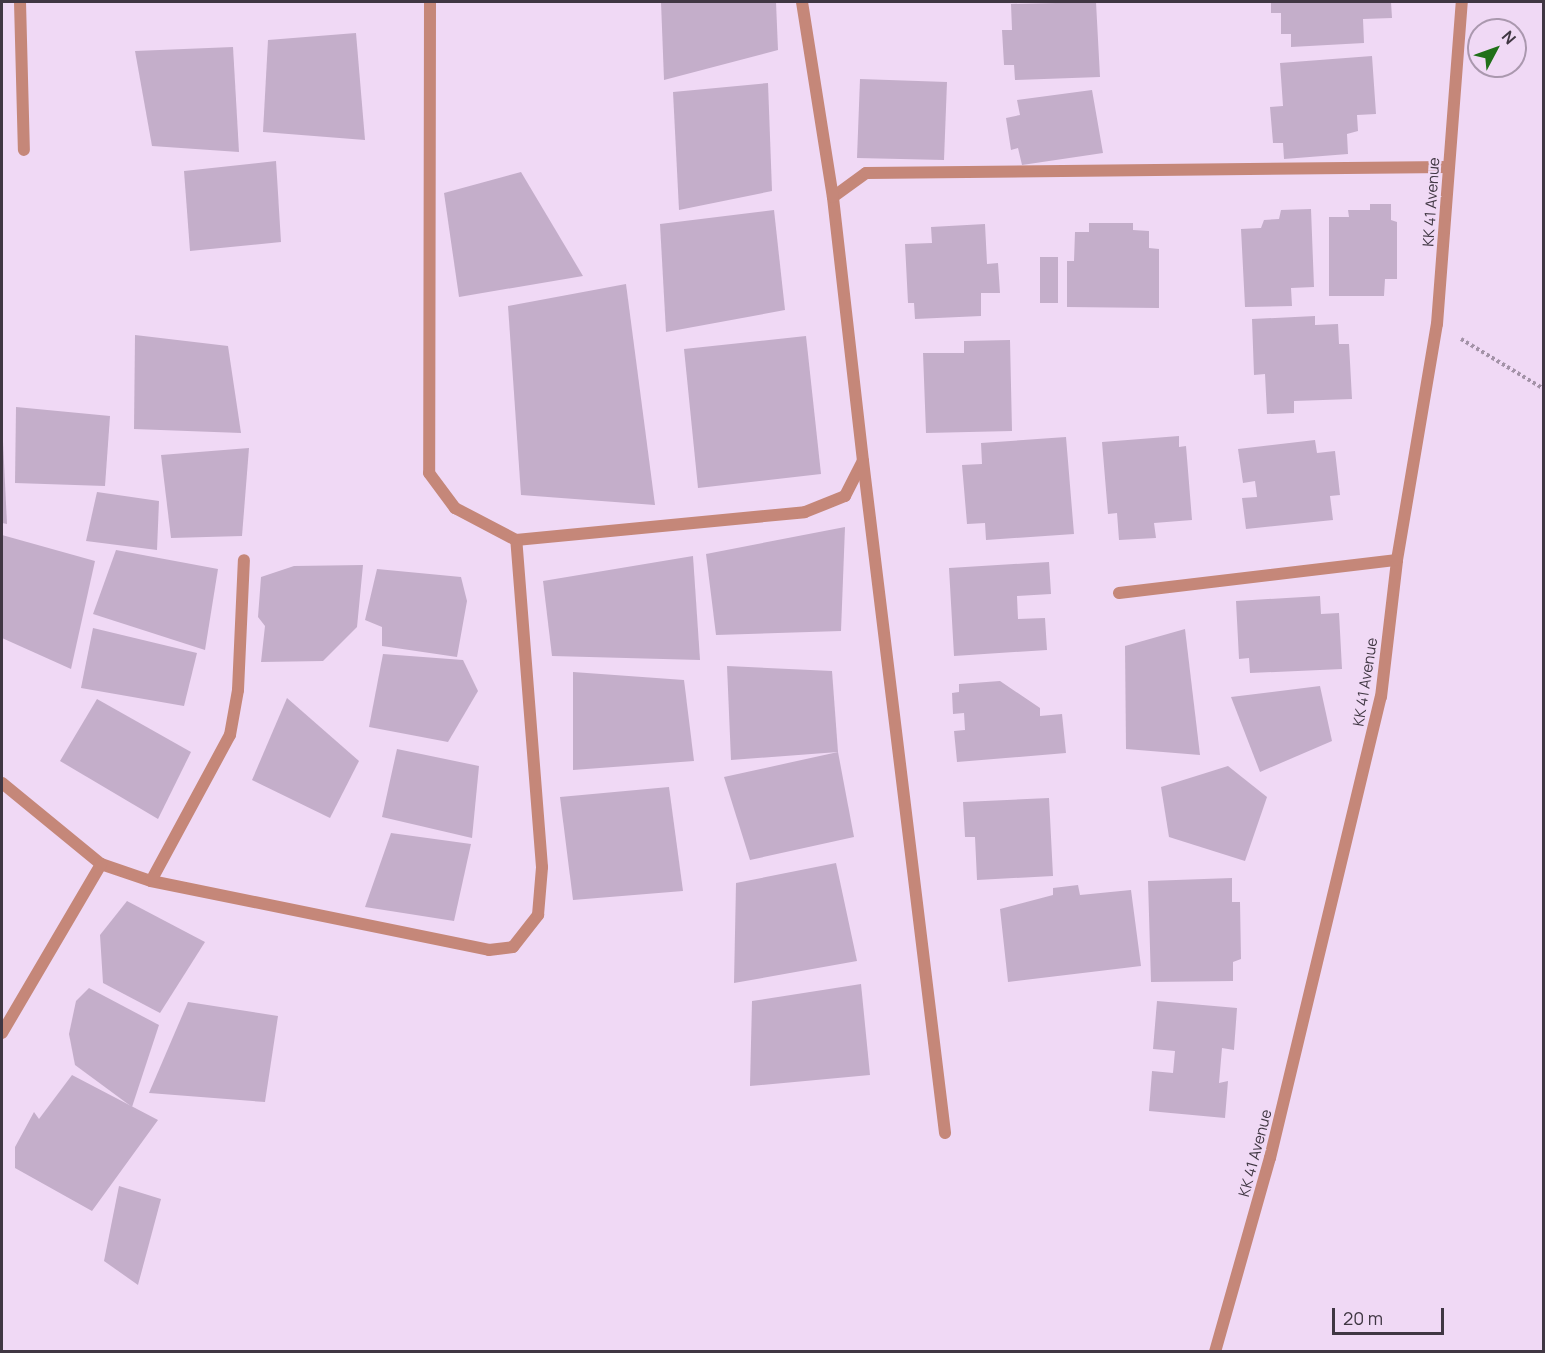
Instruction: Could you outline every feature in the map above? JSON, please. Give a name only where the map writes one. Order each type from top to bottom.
[{"type":"street","points":[[20,2],[24,150]]},
{"type":"street","points":[[429,2],[429,473],[455,507],[516,540],[805,512],[844,496],[863,461]]},
{"type":"street","points":[[802,2],[833,197],[945,1133]]},
{"type":"street","name":"KK 41 Avenue","points":[[1215,1352],[1270,1158],[1381,697],[1397,560],[1437,324],[1462,2]]},
{"type":"street","points":[[833,197],[866,173],[1448,167]]},
{"type":"street","points":[[2,783],[101,864],[151,881],[465,945],[513,947],[538,915],[543,867],[516,540]]},
{"type":"street","points":[[151,881],[230,735],[238,690],[244,560]]},
{"type":"street","points":[[1119,593],[1397,560]]},
{"type":"street","points":[[2,1033],[101,864]]},
{"type":"path","points":[[1437,324],[1544,389]]},
{"type":"building","points":[[661,2],[776,2],[778,50],[664,80]]},
{"type":"building","points":[[1096,2],[1100,77],[1015,80],[1014,65],[1004,65],[1002,30],[1012,30],[1011,4]]},
{"type":"building","points":[[1271,2],[1391,2],[1392,18],[1363,19],[1364,43],[1291,47],[1291,34],[1281,34],[1281,13],[1271,13]]},
{"type":"building","points":[[356,33],[365,140],[263,132],[268,40]]},
{"type":"building","points":[[233,47],[239,152],[152,146],[135,51]]},
{"type":"building","points":[[1372,56],[1376,114],[1357,115],[1358,131],[1347,134],[1348,154],[1284,159],[1283,143],[1273,143],[1270,107],[1283,106],[1280,63]]},
{"type":"building","points":[[860,79],[947,82],[944,160],[857,158]]},
{"type":"building","points":[[768,83],[772,191],[679,210],[673,92]]},
{"type":"building","points":[[1092,90],[1103,153],[1022,165],[1018,148],[1011,150],[1006,118],[1020,115],[1017,100]]},
{"type":"building","points":[[276,161],[281,242],[190,251],[184,171]]},
{"type":"building","points":[[521,172],[583,276],[459,297],[444,193]]},
{"type":"building","points":[[1370,204],[1391,204],[1391,220],[1397,222],[1397,279],[1385,279],[1384,296],[1329,296],[1329,217],[1349,217],[1348,210],[1370,210]]},
{"type":"building","points":[[1311,209],[1314,287],[1291,288],[1292,306],[1245,307],[1241,229],[1261,228],[1264,220],[1279,219],[1281,210]]},
{"type":"building","points":[[774,210],[785,310],[666,332],[660,224]]},
{"type":"building","points":[[1089,223],[1133,223],[1133,230],[1149,231],[1149,248],[1159,249],[1159,308],[1067,307],[1067,261],[1074,261],[1075,232],[1089,232]]},
{"type":"building","points":[[985,224],[987,264],[998,263],[1000,293],[981,293],[981,316],[915,319],[914,303],[908,303],[905,244],[932,243],[931,227]]},
{"type":"building","points":[[1040,257],[1058,257],[1058,303],[1040,303]]},
{"type":"building","points":[[626,284],[655,505],[521,495],[508,306]]},
{"type":"building","points":[[1315,316],[1315,325],[1338,324],[1339,344],[1349,344],[1352,399],[1294,401],[1294,413],[1267,414],[1265,374],[1254,375],[1252,319]]},
{"type":"building","points":[[135,335],[228,346],[241,433],[134,429]]},
{"type":"building","points":[[806,336],[821,474],[698,488],[684,349]]},
{"type":"building","points":[[1010,340],[1012,431],[926,433],[923,353],[964,353],[964,341]]},
{"type":"building","points":[[16,407],[110,416],[105,486],[15,483]]},
{"type":"building","points":[[1179,436],[1179,447],[1186,446],[1192,520],[1154,523],[1156,538],[1119,540],[1117,513],[1108,514],[1102,442]]},
{"type":"building","points":[[1066,437],[1074,534],[986,540],[985,523],[967,524],[962,465],[982,464],[981,443]]},
{"type":"building","points":[[1315,440],[1317,453],[1335,451],[1340,495],[1330,496],[1333,520],[1246,529],[1242,498],[1257,497],[1255,481],[1243,483],[1238,449]]},
{"type":"building","points":[[3,442],[7,524],[2,523]]},
{"type":"building","points":[[249,448],[242,536],[171,538],[161,455]]},
{"type":"building","points":[[97,492],[159,501],[157,550],[86,541]]},
{"type":"building","points":[[845,527],[841,631],[716,635],[706,554]]},
{"type":"building","points":[[2,535],[95,561],[71,669],[2,638]]},
{"type":"building","points":[[116,550],[218,569],[205,650],[93,614]]},
{"type":"building","points":[[693,556],[700,660],[552,656],[543,581]]},
{"type":"building","points":[[1049,562],[1051,594],[1017,596],[1018,619],[1045,618],[1047,650],[954,656],[949,568]]},
{"type":"building","points":[[363,565],[357,627],[323,661],[261,662],[265,626],[258,617],[261,577],[294,566]]},
{"type":"building","points":[[377,569],[461,577],[467,601],[457,657],[382,646],[382,627],[365,620]]},
{"type":"building","points":[[1320,596],[1321,614],[1339,613],[1342,669],[1250,673],[1249,658],[1239,659],[1236,601]]},
{"type":"building","points":[[93,628],[197,653],[184,706],[81,688]]},
{"type":"building","points":[[1185,629],[1200,755],[1126,749],[1125,646]]},
{"type":"building","points":[[383,654],[463,660],[478,691],[448,742],[369,727]]},
{"type":"building","points":[[727,666],[832,671],[838,752],[731,760]]},
{"type":"building","points":[[573,672],[684,680],[694,761],[573,770]]},
{"type":"building","points":[[1000,681],[1040,708],[1040,716],[1062,714],[1066,753],[957,762],[954,731],[965,730],[964,713],[953,714],[952,693],[959,692],[959,684]]},
{"type":"building","points":[[1320,686],[1332,741],[1260,772],[1231,697]]},
{"type":"building","points":[[287,698],[359,761],[330,818],[252,780]]},
{"type":"building","points":[[97,699],[191,752],[158,819],[60,761]]},
{"type":"building","points":[[397,749],[479,766],[472,838],[382,817]]},
{"type":"building","points":[[838,752],[854,837],[750,860],[724,777]]},
{"type":"building","points":[[1228,766],[1267,797],[1245,861],[1169,837],[1161,787]]},
{"type":"building","points":[[669,787],[683,891],[573,900],[560,797]]},
{"type":"building","points":[[1049,798],[1053,876],[977,880],[975,837],[965,837],[963,802]]},
{"type":"building","points":[[391,833],[471,844],[454,921],[365,907]]},
{"type":"building","points":[[836,863],[857,961],[734,983],[736,883]]},
{"type":"building","points":[[1232,878],[1232,902],[1240,902],[1241,959],[1233,962],[1233,981],[1151,982],[1148,881]]},
{"type":"building","points":[[1078,885],[1080,895],[1131,890],[1141,966],[1008,982],[1000,909],[1053,895],[1053,888]]},
{"type":"building","points":[[127,901],[205,942],[160,1013],[103,983],[100,935]]},
{"type":"building","points":[[861,984],[870,1075],[750,1086],[752,1001]]},
{"type":"building","points":[[89,988],[159,1025],[132,1107],[75,1065],[69,1034],[76,1001]]},
{"type":"building","points":[[1157,1001],[1237,1008],[1234,1050],[1222,1048],[1219,1083],[1228,1081],[1225,1118],[1149,1111],[1152,1071],[1173,1073],[1175,1051],[1153,1049]]},
{"type":"building","points":[[188,1002],[278,1016],[265,1102],[149,1093]]},
{"type":"building","points":[[72,1075],[158,1120],[92,1211],[15,1168],[15,1147],[34,1112],[39,1119]]},
{"type":"building","points":[[119,1186],[161,1199],[138,1285],[104,1261]]}]
